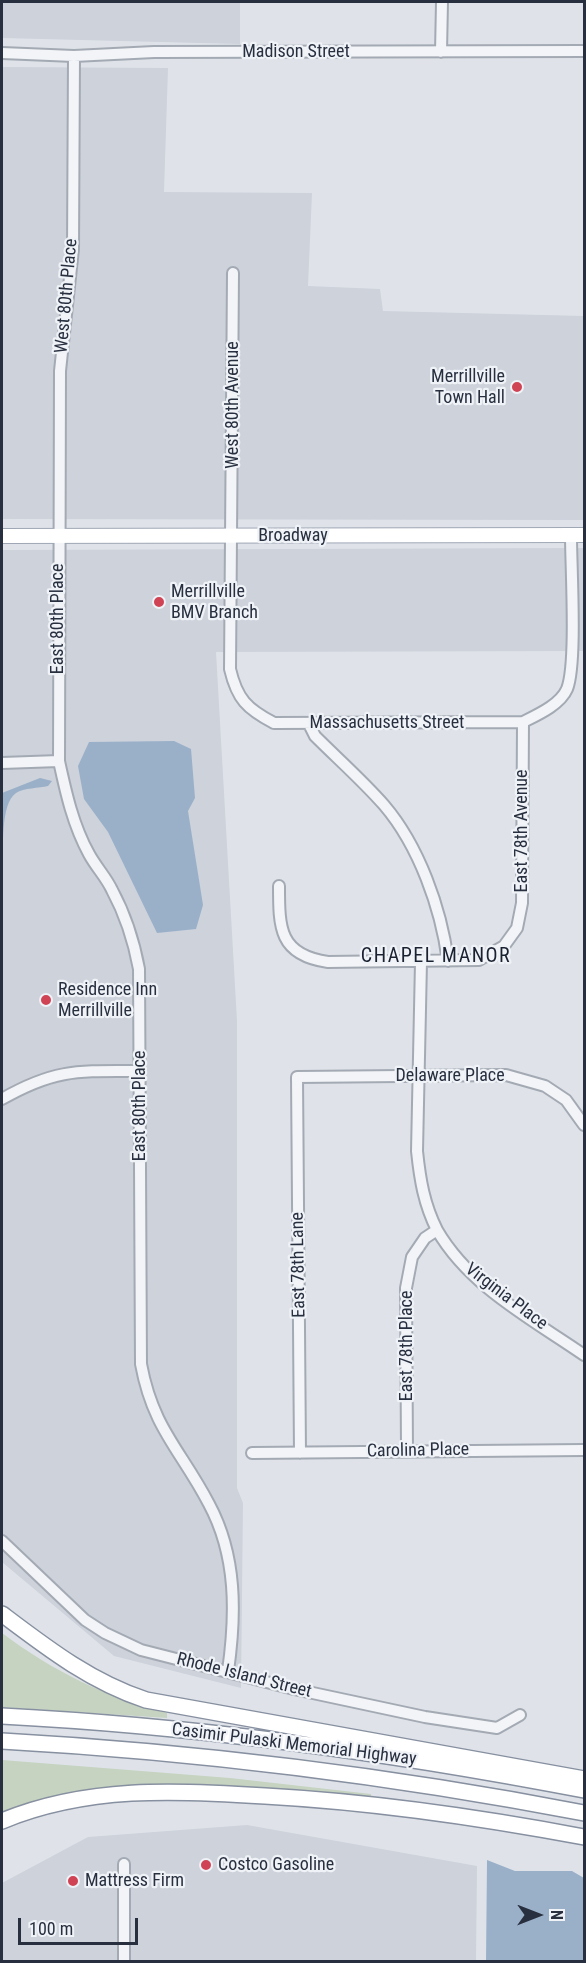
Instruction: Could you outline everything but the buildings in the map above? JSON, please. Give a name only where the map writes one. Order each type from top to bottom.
[{"type":"highway","points":[[2,1614],[60,1657],[101,1683],[146,1700],[585,1779]]},
{"type":"highway","name":"Casimir Pulaski Memorial Highway","points":[[2,1716],[118,1724],[289,1742],[473,1770],[585,1790]]},
{"type":"highway","name":"Casimir Pulaski Memorial Highway","points":[[2,1741],[126,1749],[283,1765],[431,1786],[585,1813]]},
{"type":"highway","points":[[2,1821],[46,1805],[86,1797],[138,1792],[219,1793],[381,1804],[476,1817],[585,1837]]},
{"type":"main road","name":"Broadway","points":[[2,536],[578,536]]},
{"type":"street","points":[[441,2],[441,52]]},
{"type":"street","name":"Madison Street","points":[[4,53],[74,56],[154,52],[585,51]]},
{"type":"street","name":"West 80th Place","points":[[59,537],[60,371],[73,249],[74,56]]},
{"type":"street","name":"West 80th Avenue","points":[[232,536],[233,273]]},
{"type":"street","name":"Massachusetts Street","points":[[232,536],[230,669],[235,691],[253,712],[274,723],[522,722]]},
{"type":"street","points":[[522,722],[546,710],[566,690],[571,665],[578,536]]},
{"type":"street","name":"East 80th Place","points":[[59,537],[59,761],[69,807],[89,855],[112,889],[134,946],[140,978],[141,1364],[150,1401],[159,1424],[208,1502],[226,1548],[233,1588],[233,1632],[228,1671]]},
{"type":"street","name":"East 78th Avenue","points":[[279,886],[282,934],[299,954],[328,962],[479,960],[504,946],[517,928],[522,903],[522,722]]},
{"type":"street","points":[[309,724],[315,736],[384,806],[402,832],[419,863],[444,932],[447,961]]},
{"type":"street","points":[[2,763],[59,761]]},
{"type":"street","points":[[421,962],[417,1151],[420,1182],[426,1207],[437,1230]]},
{"type":"street","points":[[2,1099],[39,1079],[61,1073],[140,1071]]},
{"type":"street","name":"Delaware Place","points":[[297,1077],[506,1075],[531,1080],[566,1100],[585,1125]]},
{"type":"street","name":"East 78th Lane","points":[[297,1077],[300,1453]]},
{"type":"street","name":"Virginia Place","points":[[437,1230],[451,1253],[484,1286],[585,1355]]},
{"type":"street","name":"East 78th Place","points":[[407,1451],[406,1288],[412,1257],[425,1238],[437,1230]]},
{"type":"street","name":"Carolina Place","points":[[252,1453],[585,1450]]},
{"type":"street","name":"Rhode Island Street","points":[[2,1541],[74,1611],[105,1633],[152,1653],[294,1689],[424,1717],[497,1728],[520,1715]]},
{"type":"street","points":[[124,1864],[124,1962]]},
{"type":"shaded area","points":[[2,2],[240,2],[240,44],[2,38]]},
{"type":"shaded area","points":[[2,67],[168,68],[164,192],[312,193],[308,286],[380,289],[383,311],[584,316],[584,520],[2,519]]},
{"type":"shaded area","points":[[584,548],[584,651],[216,652],[237,1021],[237,1488],[243,1503],[241,1688],[114,1656],[2,1562],[2,550]]},
{"type":"shaded area","points":[[247,1825],[477,1866],[476,1961],[2,1962],[2,1883],[88,1837]]},
{"type":"green space","points":[[2,1633],[60,1671],[101,1691],[167,1713],[167,1718],[2,1707]]},
{"type":"green space","points":[[2,1760],[230,1778],[371,1794],[371,1799],[158,1786],[2,1815]]},
{"type":"water","points":[[174,741],[191,749],[195,798],[188,811],[203,905],[196,929],[157,933],[108,832],[84,799],[78,766],[89,742]]},
{"type":"water","points":[[40,778],[52,781],[48,786],[19,791],[7,806],[2,865],[2,793]]},
{"type":"water","points":[[487,1860],[515,1871],[572,1871],[584,1878],[584,1961],[486,1961]]},
{"type":"place","name":"Merrillville Town Hall","points":[[517,387]]},
{"type":"place","name":"Merrillville BMV Branch","points":[[159,602]]},
{"type":"place","name":"Residence Inn Merrillville","points":[[46,1000]]},
{"type":"place","name":"Costco Gasoline","points":[[206,1865]]},
{"type":"place","name":"Mattress Firm","points":[[73,1881]]},
{"type":"district","name":"CHAPEL MANOR","points":[[436,957]]}]
